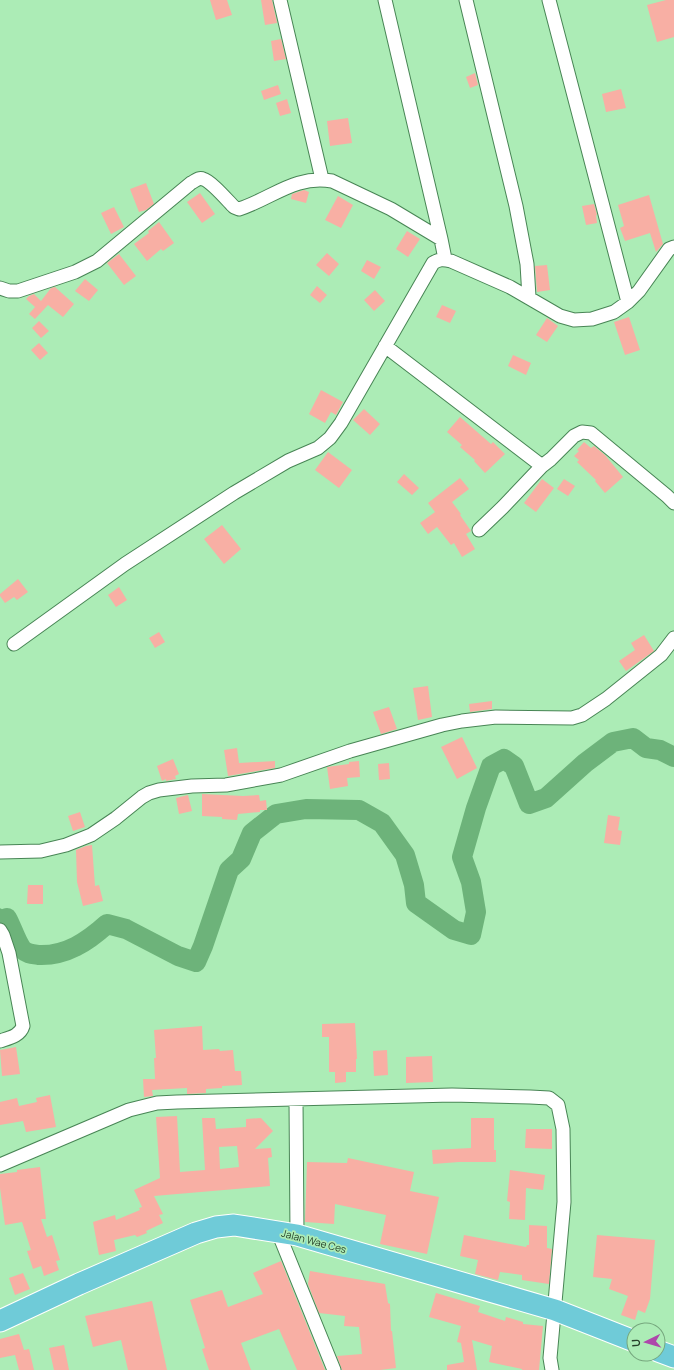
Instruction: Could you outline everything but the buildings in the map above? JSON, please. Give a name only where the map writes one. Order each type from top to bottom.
[{"type":"highway","name":"Jalan Wae Ces","points":[[0,1321],[79,1284],[196,1233],[216,1227],[234,1225],[288,1234],[556,1310],[626,1338]]},
{"type":"street","points":[[280,0],[322,179]]},
{"type":"street","points":[[386,0],[445,259]]},
{"type":"street","points":[[466,0],[516,206],[527,264],[529,297]]},
{"type":"street","points":[[549,0],[628,302]]},
{"type":"street","points":[[0,288],[9,291],[18,291],[75,272],[97,262],[197,179],[203,178],[234,207],[239,209],[296,183],[322,179],[332,181],[391,208],[441,239]]},
{"type":"street","points":[[14,644],[125,564],[227,497],[288,461],[326,443],[341,423],[432,263],[437,260],[445,259],[510,287],[560,316],[574,320],[592,319],[614,312],[628,302],[639,291],[669,249],[674,247]]},
{"type":"street","points":[[386,346],[542,466]]},
{"type":"street","points":[[479,530],[542,466],[574,436],[582,432],[591,433],[674,503]]},
{"type":"street","points":[[0,852],[40,851],[66,846],[91,835],[116,818],[142,797],[159,790],[192,786],[226,785],[281,774],[350,751],[442,725],[462,721],[496,717],[572,718],[582,715],[647,666],[660,655],[674,638]]},
{"type":"street","points":[[0,930],[9,953],[23,1026],[22,1030],[17,1034],[0,1041]]},
{"type":"street","points":[[0,1165],[129,1110],[158,1103],[452,1096],[548,1098],[558,1105],[563,1129],[564,1202],[556,1310],[550,1358],[552,1370]]},
{"type":"street","points":[[296,1100],[288,1234],[334,1370]]},
{"type":"waterway","points":[[0,921],[7,918],[22,949],[32,954],[49,955],[76,947],[92,937],[107,924],[126,929],[178,956],[196,962],[229,870],[241,859],[252,833],[276,814],[306,809],[359,810],[382,823],[405,855],[414,885],[416,903],[454,930],[471,935],[476,912],[471,882],[462,857],[476,808],[491,766],[504,759],[514,766],[529,804],[546,798],[585,763],[613,742],[633,738],[646,748],[660,750],[674,757]]},
{"type":"waterway","points":[[0,910],[7,918]]}]
